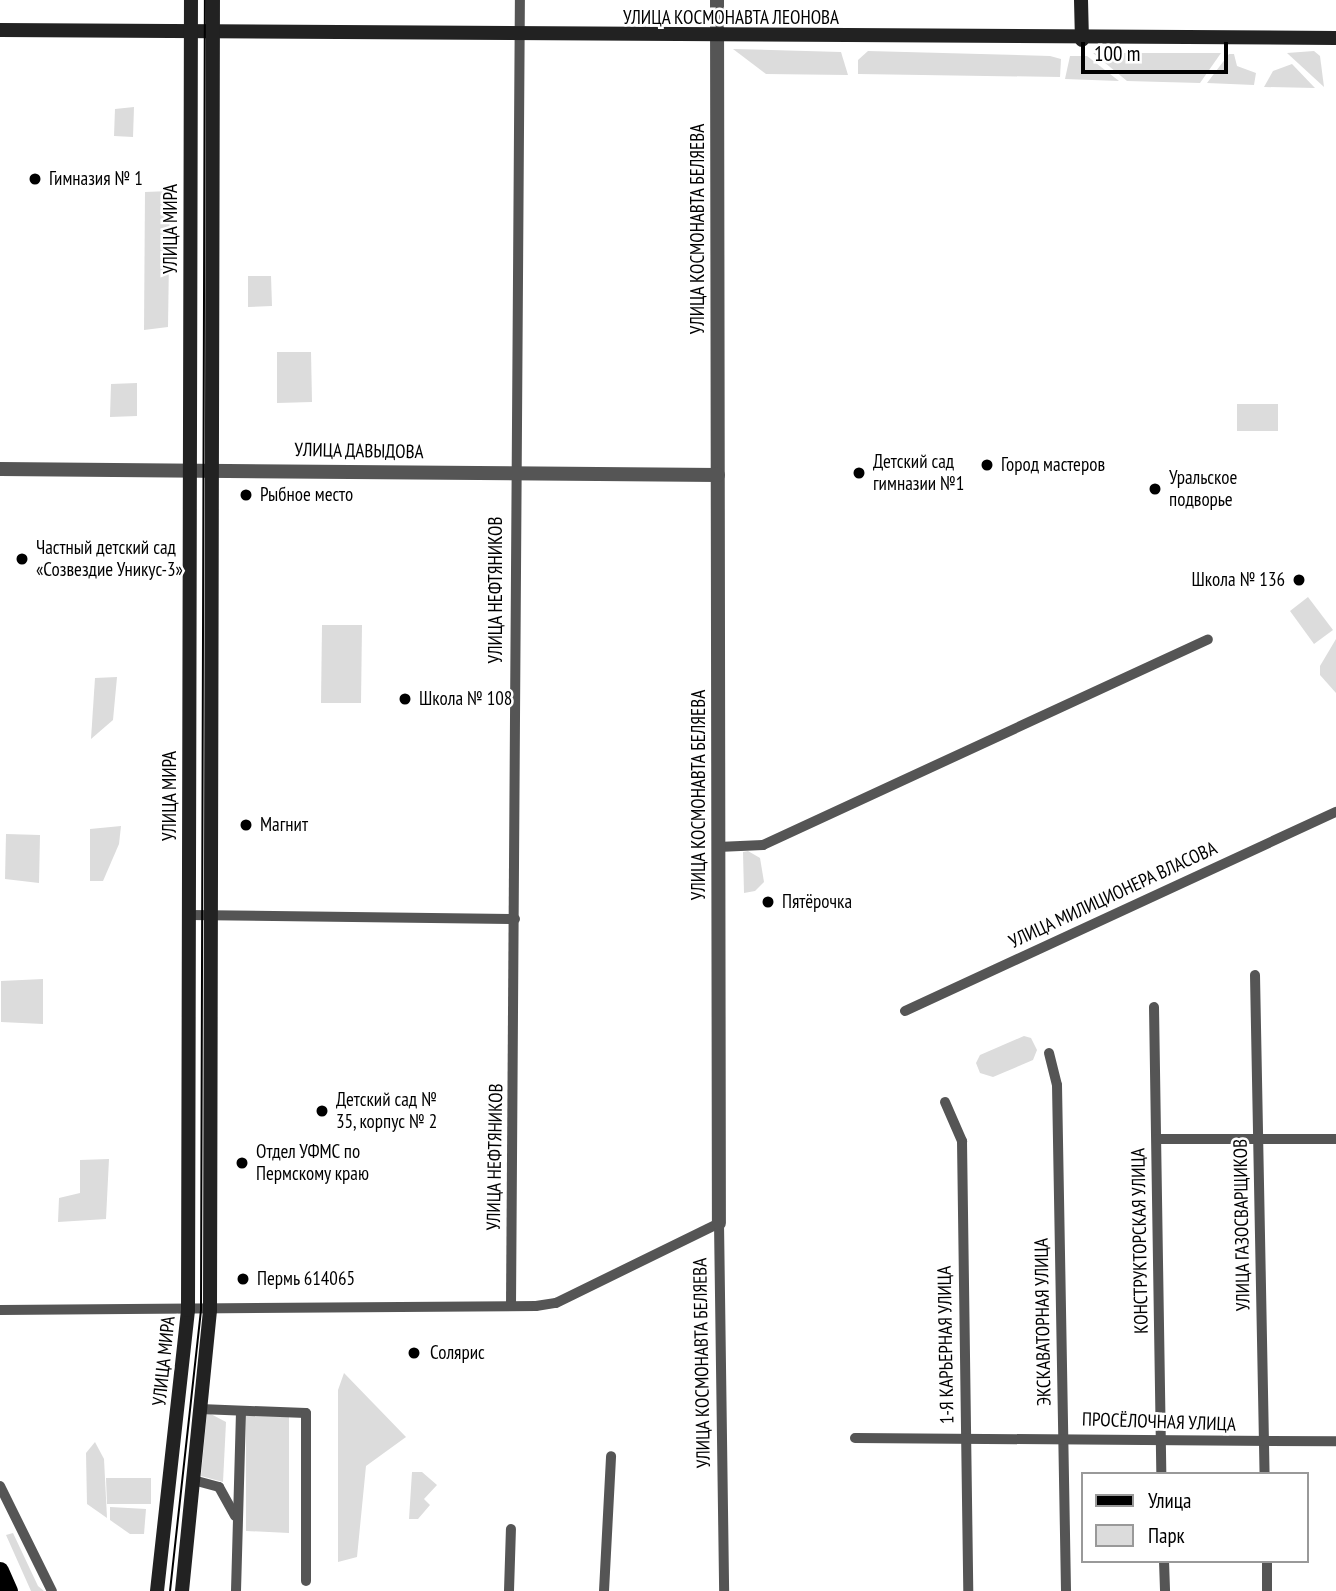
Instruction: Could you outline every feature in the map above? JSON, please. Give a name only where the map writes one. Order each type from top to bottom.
[{"type":"main road","name":"УЛИЦА МИРА","points":[[157,1591],[188,1310],[191,0]]},
{"type":"main road","points":[[182,1591],[210,1310],[213,0]]},
{"type":"main road","points":[[1081,0],[1082,40]]},
{"type":"main road","name":"УЛИЦА КОСМОНАВТА ЛЕОНОВА","points":[[0,30],[717,38],[1336,38]]},
{"type":"main road","points":[[0,1571],[9,1591]]},
{"type":"street","name":"УЛИЦА НЕФТЯНИКОВ","points":[[511,1306],[515,919],[514,472],[520,0]]},
{"type":"street","name":"УЛИЦА КОСМОНАВТА БЕЛЯЕВА","points":[[717,0],[719,1223],[724,1591]]},
{"type":"street","name":"УЛИЦА ДАВЫДОВА","points":[[0,469],[718,475]]},
{"type":"street","points":[[718,848],[763,845],[1208,639]]},
{"type":"street","name":"УЛИЦА МИЛИЦИОНЕРА ВЛАСОВА","points":[[905,1011],[1336,812]]},
{"type":"street","points":[[189,915],[515,919]]},
{"type":"street","name":"УЛИЦА ГАЗОСВАРЩИКОВ","points":[[1255,975],[1265,1472]]},
{"type":"street","name":"КОНСТРУКТОРСКАЯ УЛИЦА","points":[[1154,1007],[1161,1472]]},
{"type":"street","name":"ЭКСКАВАТОРНАЯ УЛИЦА","points":[[1049,1053],[1056,1085],[1066,1591]]},
{"type":"street","name":"1-Я КАРЬЕРНАЯ УЛИЦА","points":[[945,1102],[961,1141],[968,1591]]},
{"type":"street","points":[[1157,1139],[1336,1139]]},
{"type":"street","points":[[0,1310],[210,1310],[556,1303],[719,1223]]},
{"type":"street","points":[[200,1409],[306,1413],[306,1581]]},
{"type":"street","points":[[236,1591],[241,1412]]},
{"type":"street","name":"ПРОСЁЛОЧНАЯ УЛИЦА","points":[[855,1438],[1160,1436],[1265,1443],[1336,1441]]},
{"type":"street","points":[[604,1591],[611,1456]]},
{"type":"street","points":[[193,1480],[219,1487],[237,1521]]},
{"type":"street","points":[[0,1486],[52,1591]]},
{"type":"street","points":[[509,1591],[511,1529]]},
{"type":"street","points":[[1164,1563],[1165,1591]]},
{"type":"street","points":[[1266,1563],[1267,1591]]},
{"type":"green space","points":[[733,49],[841,52],[848,75],[766,74]]},
{"type":"green space","points":[[868,51],[1050,56],[1061,59],[1060,77],[858,74],[858,60]]},
{"type":"green space","points":[[1314,51],[1320,56],[1324,87],[1287,53]]},
{"type":"green space","points":[[1093,53],[1221,53],[1200,83],[1127,81]]},
{"type":"green space","points":[[1229,54],[1234,54],[1237,66],[1256,73],[1254,85],[1207,83]]},
{"type":"green space","points":[[1070,56],[1087,56],[1119,81],[1065,79]]},
{"type":"green space","points":[[1292,64],[1315,88],[1264,87],[1273,71]]},
{"type":"green space","points":[[134,107],[133,137],[114,136],[115,109]]},
{"type":"green space","points":[[170,191],[168,327],[144,330],[145,192]]},
{"type":"green space","points":[[248,276],[271,276],[272,306],[248,307]]},
{"type":"green space","points":[[277,352],[311,352],[312,402],[277,403]]},
{"type":"green space","points":[[137,383],[137,416],[110,417],[111,384]]},
{"type":"green space","points":[[1237,404],[1278,404],[1278,431],[1237,431]]},
{"type":"green space","points":[[1308,597],[1333,630],[1314,644],[1290,611]]},
{"type":"green space","points":[[322,625],[362,625],[361,703],[321,703]]},
{"type":"green space","points":[[1336,639],[1336,693],[1320,675],[1320,666]]},
{"type":"green space","points":[[117,677],[113,720],[91,739],[95,678]]},
{"type":"green space","points":[[121,826],[119,844],[103,881],[90,881],[90,829]]},
{"type":"green space","points":[[6,834],[40,835],[39,883],[5,879]]},
{"type":"green space","points":[[748,851],[760,858],[764,882],[755,891],[744,893],[743,852]]},
{"type":"green space","points":[[43,979],[43,1024],[1,1022],[1,981]]},
{"type":"green space","points":[[1024,1036],[1031,1038],[1037,1050],[1033,1060],[993,1077],[980,1073],[976,1063],[980,1055]]},
{"type":"green space","points":[[109,1159],[106,1219],[58,1222],[59,1198],[80,1193],[80,1160]]},
{"type":"green space","points":[[344,1373],[406,1437],[366,1466],[357,1557],[338,1562],[338,1390]]},
{"type":"green space","points":[[207,1412],[226,1422],[223,1482],[201,1476]]},
{"type":"green space","points":[[246,1416],[289,1416],[289,1533],[246,1531]]},
{"type":"green space","points":[[95,1442],[104,1459],[107,1518],[87,1504],[86,1453]]},
{"type":"green space","points":[[412,1472],[422,1472],[437,1485],[424,1499],[430,1505],[418,1519],[409,1519]]},
{"type":"green space","points":[[106,1478],[151,1478],[151,1504],[107,1504]]},
{"type":"green space","points":[[110,1507],[146,1509],[144,1534],[130,1534],[110,1520]]},
{"type":"green space","points":[[13,1533],[38,1586],[44,1591],[31,1591],[6,1535]]},
{"type":"tram line","points":[[170,1591],[201,1310],[205,0]]},
{"type":"place","name":"Гимназия № 1","points":[[35,179]]},
{"type":"place","name":"Город мастеров","points":[[987,465]]},
{"type":"place","name":"Детский сад гимназии №1","points":[[859,473]]},
{"type":"place","name":"Уральское подворье","points":[[1155,489]]},
{"type":"place","name":"Рыбное место","points":[[246,495]]},
{"type":"place","name":"Частный детский сад «Созвездие Уникус-3»","points":[[22,559]]},
{"type":"place","name":"Школа № 136","points":[[1299,580]]},
{"type":"place","name":"Школа № 108","points":[[405,699]]},
{"type":"place","name":"Магнит","points":[[246,825]]},
{"type":"place","name":"Пятёрочка","points":[[768,902]]},
{"type":"place","name":"Детский сад № 35, корпус № 2","points":[[322,1111]]},
{"type":"place","name":"Отдел УФМС по Пермскому краю","points":[[242,1163]]},
{"type":"place","name":"Пермь 614065","points":[[243,1279]]},
{"type":"place","name":"Солярис","points":[[414,1353]]}]
